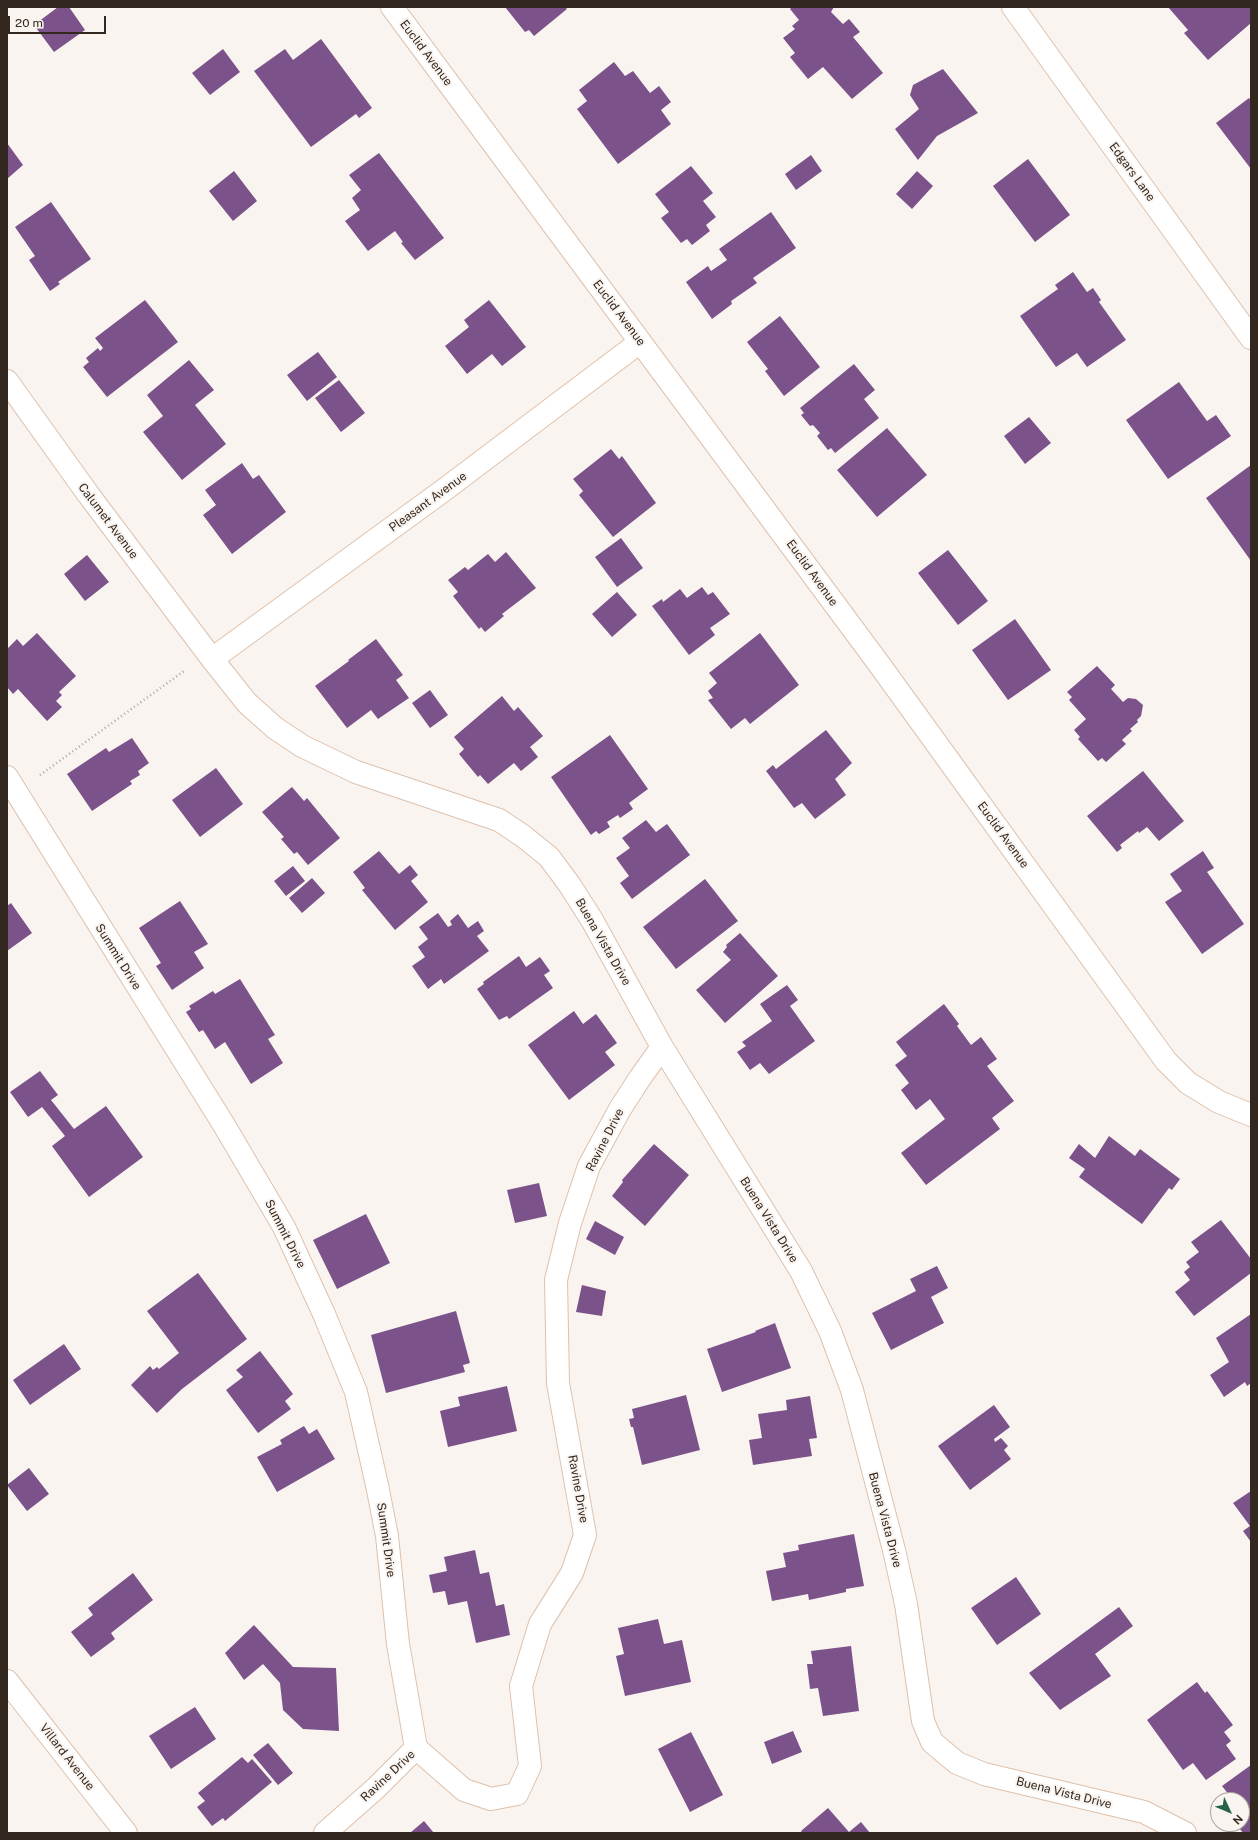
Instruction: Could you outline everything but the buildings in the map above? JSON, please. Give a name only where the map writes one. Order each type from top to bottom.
[{"type":"street","name":"Euclid Avenue","points":[[392,7],[879,664],[1166,1061],[1188,1083],[1219,1102],[1251,1115]]},
{"type":"street","name":"Edgars Lane","points":[[1013,7],[1251,338]]},
{"type":"street","name":"Pleasant Avenue","points":[[212,659],[444,490],[640,342]]},
{"type":"street","name":"Calumet Avenue","points":[[7,381],[88,494],[212,659]]},
{"type":"street","name":"Buena Vista Drive","points":[[212,659],[247,703],[275,728],[302,746],[356,772],[499,820],[523,836],[549,857],[569,884],[592,920],[662,1047],[800,1271],[830,1331],[852,1390],[894,1550],[906,1604],[923,1721],[932,1742],[957,1764],[984,1774],[1144,1812],[1185,1833]]},
{"type":"street","name":"Summit Drive","points":[[7,777],[224,1124],[284,1228],[324,1314],[356,1392],[377,1485],[387,1536],[398,1644],[416,1748]]},
{"type":"street","name":"Ravine Drive","points":[[325,1833],[376,1788],[416,1748],[464,1790],[491,1799],[517,1794],[530,1766],[522,1686],[540,1624],[572,1573],[586,1535],[558,1383],[556,1280],[570,1223],[589,1166],[640,1078],[662,1047]]},
{"type":"street","name":"Villard Avenue","points":[[7,1681],[126,1833]]},
{"type":"path","points":[[43,773],[184,671]]}]
